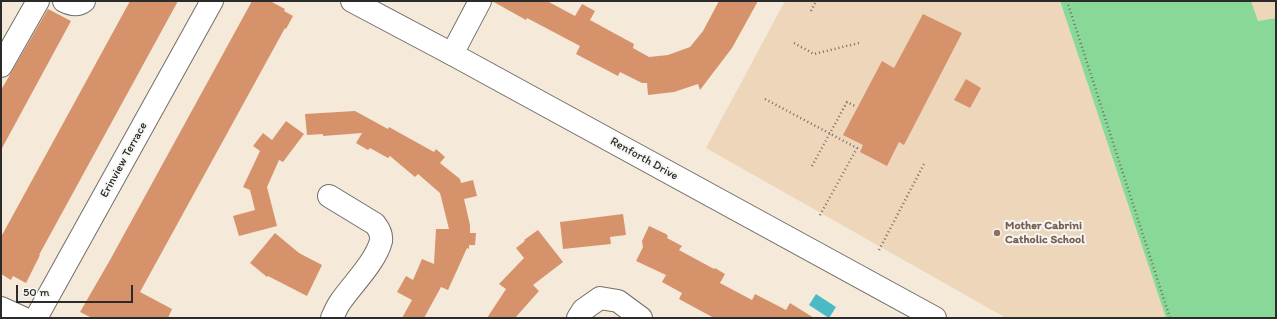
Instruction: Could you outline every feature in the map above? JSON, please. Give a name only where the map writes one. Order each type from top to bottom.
[{"type":"street","points":[[1,66],[38,1]]},
{"type":"street","points":[[64,1],[70,4],[81,3],[84,1]]},
{"type":"street","name":"Erinview Terrace","points":[[36,318],[212,1]]},
{"type":"street","name":"Renforth Drive","points":[[352,1],[452,54],[935,318]]},
{"type":"street","points":[[452,54],[480,1]]},
{"type":"street","points":[[329,196],[375,224],[381,238],[381,242],[376,253],[340,303],[332,318]]},
{"type":"street","points":[[578,318],[583,310],[600,298],[618,301],[641,318]]},
{"type":"street","points":[[1,308],[23,318]]},
{"type":"path","points":[[811,11],[816,1]]},
{"type":"path","points":[[1068,1],[1170,318]]},
{"type":"path","points":[[794,43],[814,54],[859,43]]},
{"type":"path","points":[[765,99],[857,148],[819,217]]},
{"type":"path","points":[[812,166],[847,102],[855,106]]},
{"type":"path","points":[[879,250],[924,164]]},
{"type":"shaded area","name":"Mother Cabrini Catholic School","points":[[785,1],[1060,1],[1166,318],[1006,318],[706,148]]},
{"type":"shaded area","points":[[1251,1],[1276,1],[1276,18],[1258,21]]},
{"type":"green space","points":[[1060,1],[1251,1],[1258,21],[1276,18],[1276,318],[1166,318]]},
{"type":"water","points":[[816,294],[836,307],[829,318],[809,305]]},
{"type":"building","points":[[130,1],[178,1],[39,255],[26,283],[13,276],[11,280],[1,274],[1,237]]},
{"type":"building","points":[[252,1],[270,1],[285,9],[284,11],[293,16],[140,292],[172,309],[168,318],[92,318],[80,312],[110,260]]},
{"type":"building","points":[[492,1],[547,1],[575,16],[582,4],[595,11],[590,20],[634,44],[633,48],[649,57],[668,55],[690,47],[703,31],[719,1],[758,1],[732,48],[700,90],[698,84],[674,92],[648,95],[647,83],[642,83],[620,72],[618,76],[576,54],[580,46],[527,18],[526,20]]},
{"type":"building","points":[[48,9],[71,21],[1,150],[1,90]]},
{"type":"building","points":[[923,14],[962,33],[904,145],[899,142],[887,166],[860,152],[863,145],[843,135],[882,61],[894,68]]},
{"type":"building","points":[[966,79],[981,88],[970,108],[954,100]]},
{"type":"building","points":[[355,111],[388,129],[389,127],[434,152],[436,149],[445,157],[440,163],[460,179],[461,183],[473,180],[477,196],[464,199],[470,225],[470,233],[476,233],[475,245],[469,245],[469,249],[467,248],[448,290],[441,287],[424,318],[402,318],[412,300],[397,292],[406,276],[413,280],[422,259],[434,264],[436,229],[449,229],[440,193],[418,174],[415,177],[390,156],[388,158],[370,148],[368,150],[356,143],[362,133],[323,136],[323,134],[307,135],[305,114]]},
{"type":"building","points":[[286,121],[304,134],[283,162],[279,160],[267,187],[277,226],[239,236],[233,216],[255,210],[250,190],[243,187],[260,151],[253,146],[263,133],[272,140]]},
{"type":"building","points":[[623,214],[626,235],[610,237],[611,244],[563,249],[560,222]]},
{"type":"building","points":[[649,226],[666,234],[668,236],[667,238],[682,246],[679,250],[725,274],[720,283],[752,300],[755,294],[786,310],[790,303],[814,318],[714,318],[679,299],[682,293],[662,282],[666,275],[636,261],[643,247],[642,241]]},
{"type":"building","points":[[538,230],[563,262],[533,285],[539,291],[515,318],[487,318],[506,289],[499,284],[524,258],[516,248]]},
{"type":"building","points":[[275,233],[299,253],[322,265],[307,296],[268,276],[267,277],[250,263]]},
{"type":"place","name":"Mother Cabrini Catholic School","points":[[997,233]]}]
